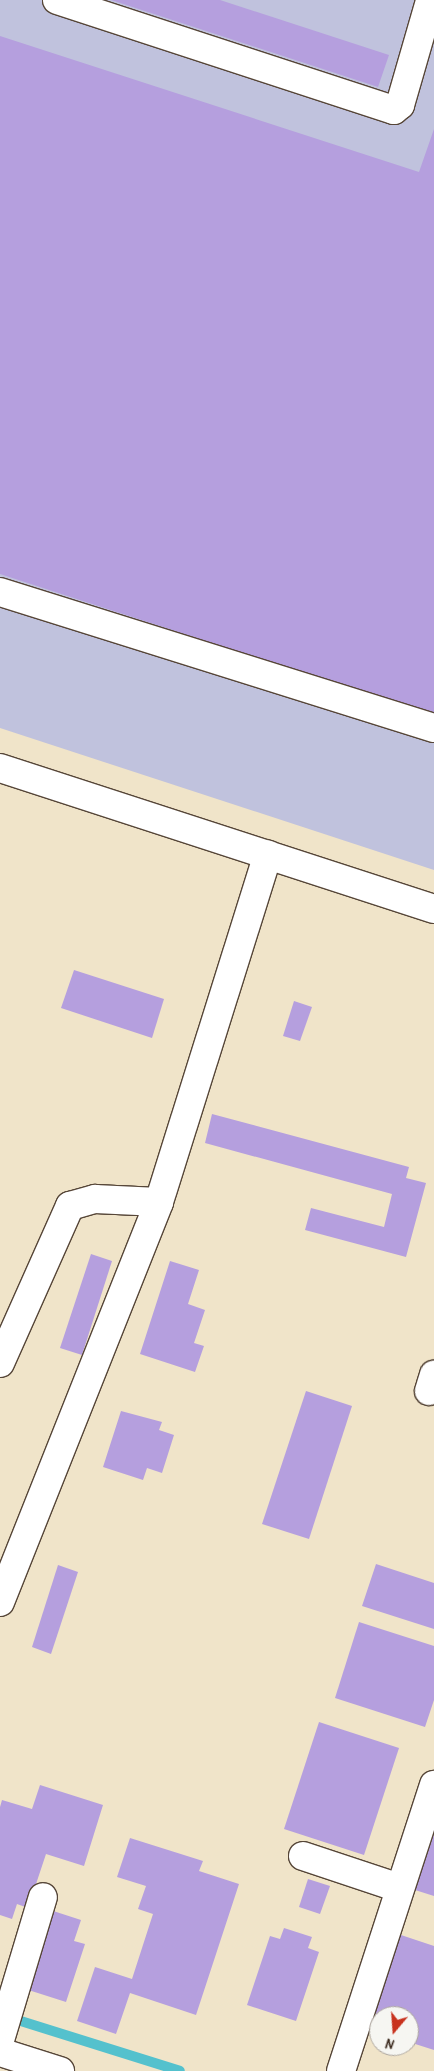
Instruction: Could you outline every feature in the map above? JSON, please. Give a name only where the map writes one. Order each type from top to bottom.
[{"type":"street","points":[[57,0],[394,110],[400,105],[430,1]]},
{"type":"street","points":[[0,592],[434,728]]},
{"type":"street","points":[[0,768],[434,909]]},
{"type":"street","points":[[0,1602],[159,1202],[268,855]]},
{"type":"street","points":[[0,1363],[70,1206],[95,1199],[159,1202]]},
{"type":"street","points":[[347,2069],[398,1888],[433,1793]]},
{"type":"street","points":[[303,1856],[398,1888]]},
{"type":"street","points":[[43,1897],[1,2040],[56,2070]]},
{"type":"shaded area","points":[[0,0],[434,0],[434,870],[0,728]]},
{"type":"building","points":[[111,0],[220,0],[389,55],[378,87]]},
{"type":"building","points":[[0,36],[419,172],[434,129],[434,715],[0,574]]},
{"type":"building","points":[[74,970],[164,999],[152,1038],[61,1008]]},
{"type":"building","points":[[294,1001],[312,1007],[300,1041],[283,1036]]},
{"type":"building","points":[[212,1114],[409,1167],[406,1178],[426,1183],[406,1257],[305,1230],[311,1208],[384,1227],[392,1194],[205,1143]]},
{"type":"building","points":[[91,1254],[112,1261],[82,1355],[60,1348]]},
{"type":"building","points":[[170,1261],[199,1270],[188,1304],[205,1310],[194,1343],[204,1346],[195,1372],[140,1354]]},
{"type":"building","points":[[306,1391],[352,1406],[309,1539],[262,1524]]},
{"type":"building","points":[[121,1411],[162,1422],[159,1430],[174,1435],[162,1473],[147,1468],[143,1480],[103,1467]]},
{"type":"building","points":[[376,1564],[434,1583],[434,1629],[362,1606]]},
{"type":"building","points":[[58,1565],[78,1572],[51,1654],[32,1647]]},
{"type":"building","points":[[359,1622],[434,1646],[434,1700],[425,1727],[335,1698]]},
{"type":"building","points":[[319,1722],[399,1748],[364,1855],[284,1829]]},
{"type":"building","points":[[40,1785],[103,1805],[84,1866],[46,1854],[28,1908],[17,1904],[12,1919],[0,1915],[0,1807],[2,1800],[32,1809]]},
{"type":"building","points":[[434,1834],[434,1896],[415,1890]]},
{"type":"building","points":[[130,1838],[203,1861],[199,1871],[239,1884],[196,2015],[130,1993],[116,2034],[77,2021],[95,1967],[132,1979],[153,1914],[138,1909],[146,1886],[117,1877]]},
{"type":"building","points":[[308,1879],[330,1886],[320,1914],[299,1907]]},
{"type":"building","points":[[44,1908],[81,1920],[74,1941],[85,1944],[66,2002],[19,1987]]},
{"type":"building","points":[[284,1928],[312,1937],[308,1948],[319,1952],[296,2021],[247,2005],[270,1936],[280,1939]]},
{"type":"building","points":[[398,1934],[434,1946],[434,2050],[419,2045],[419,2006],[375,2006]]},
{"type":"waterway","points":[[8,2017],[180,2071]]}]
